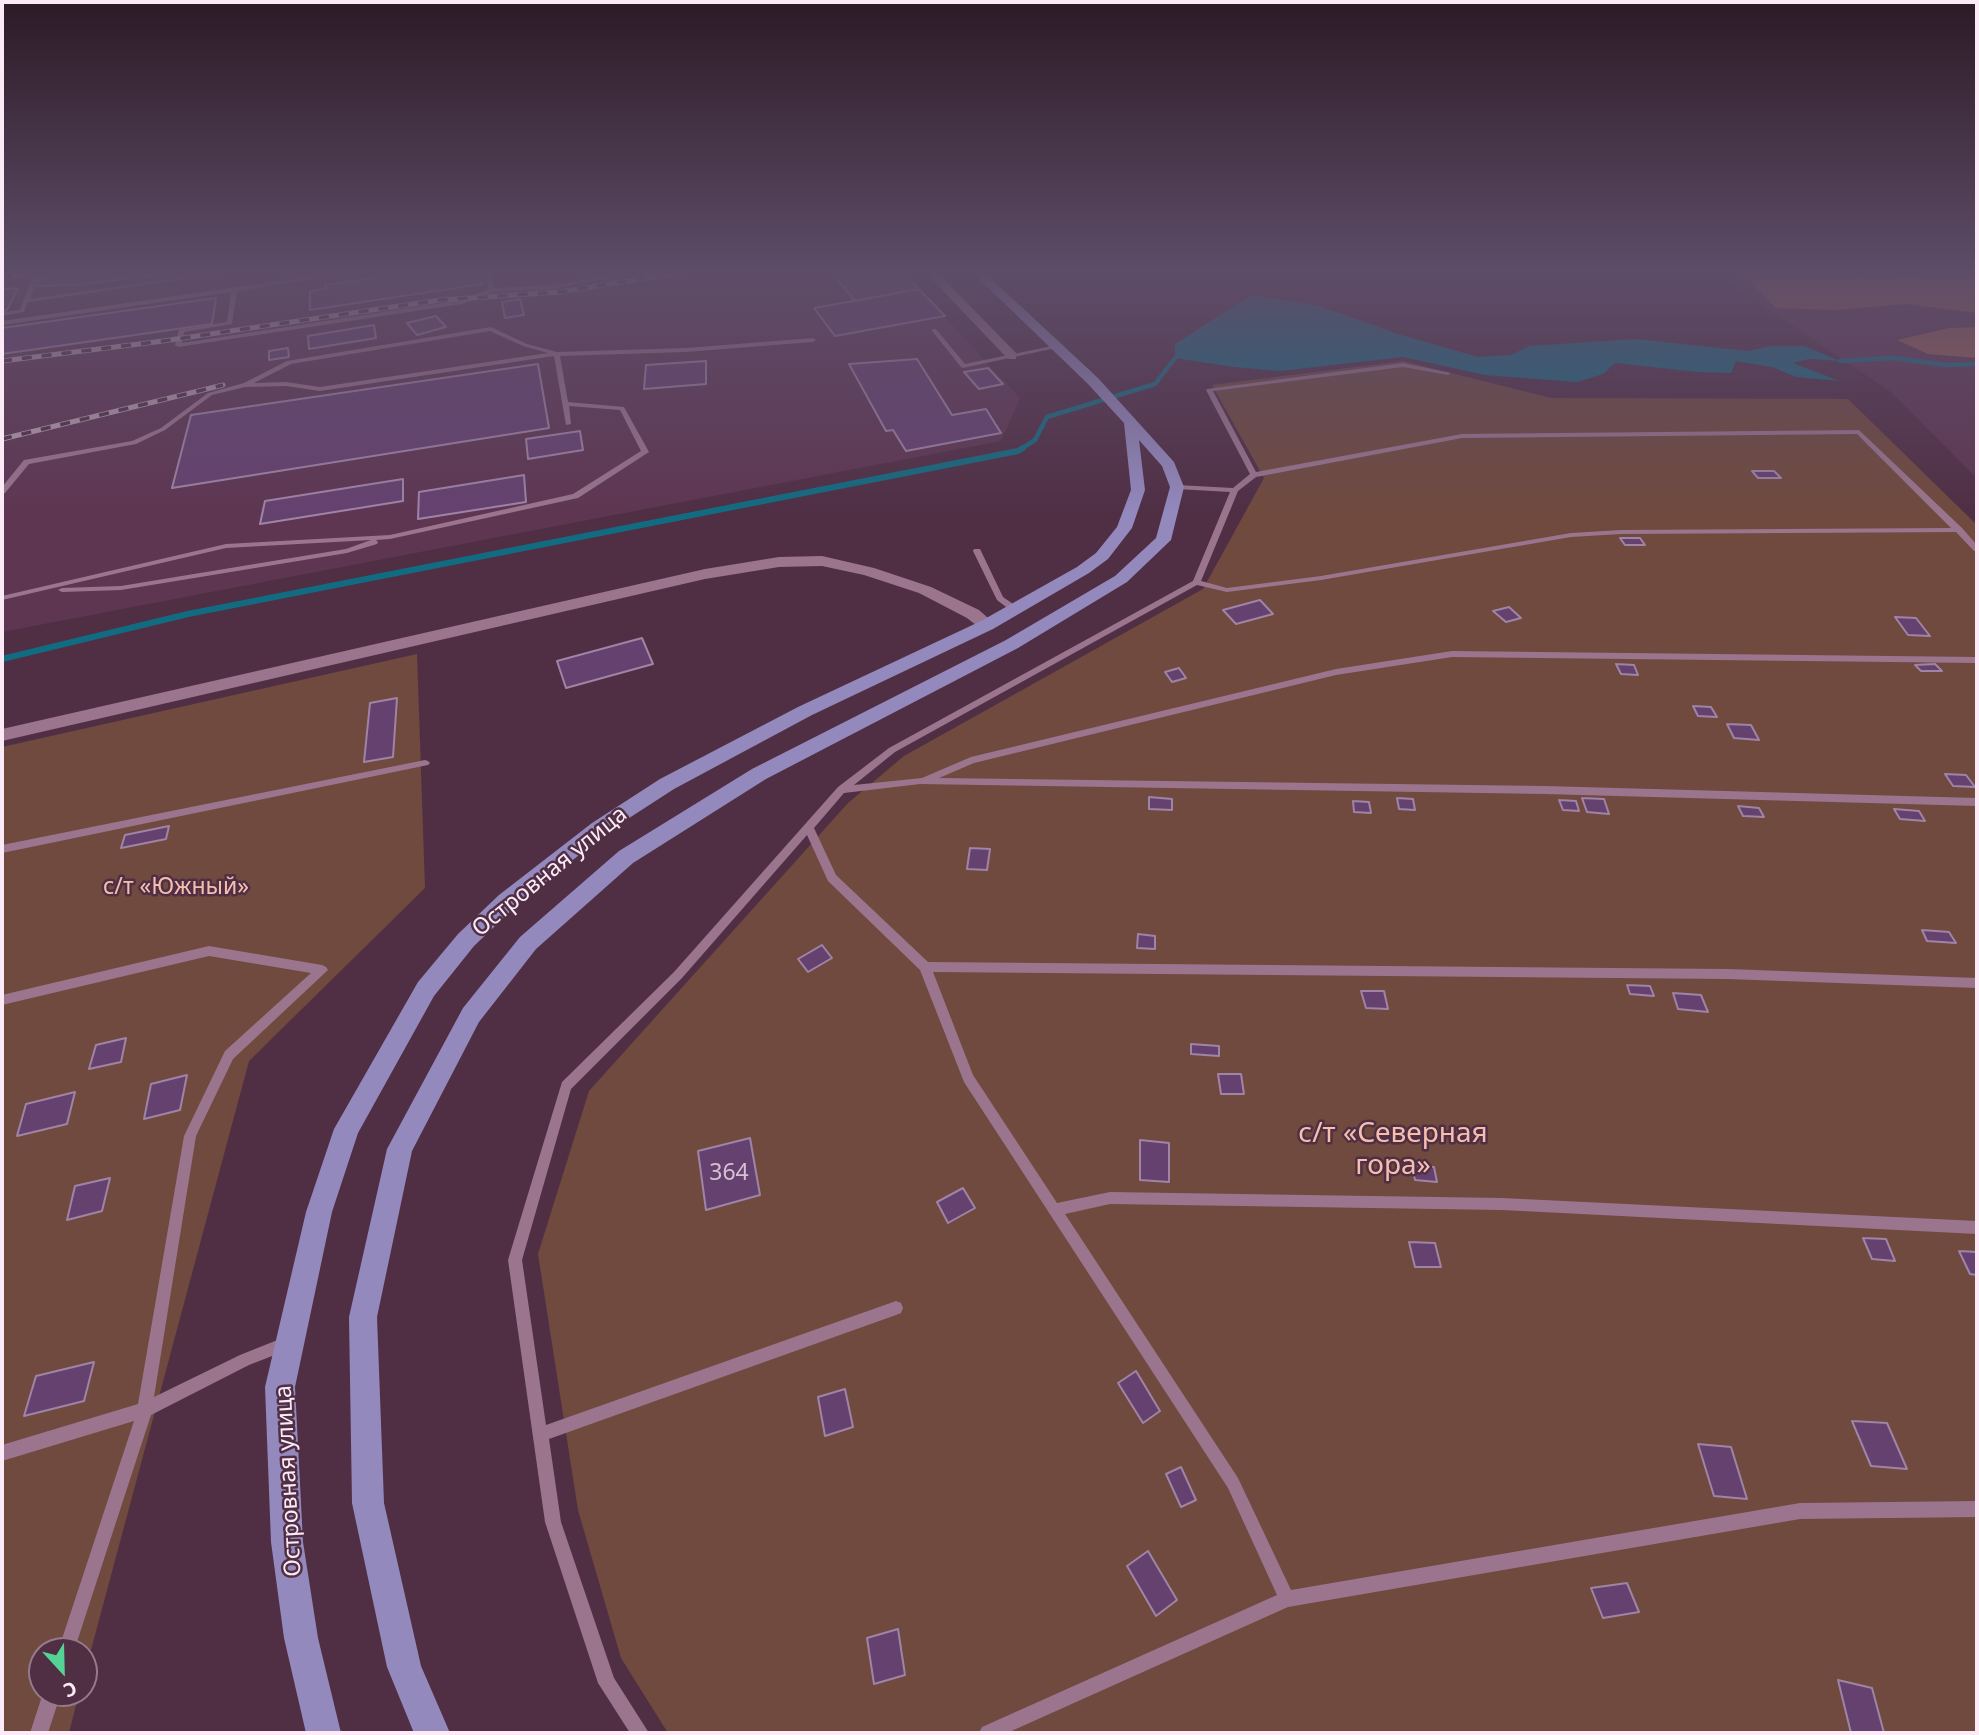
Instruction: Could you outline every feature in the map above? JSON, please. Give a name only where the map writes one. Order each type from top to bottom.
[{"type":"main road","points":[[1063,353],[1093,381],[1169,465],[1177,487]]},
{"type":"main road","name":"Островная улица","points":[[323,1733],[301,1638],[287,1542],[280,1387],[319,1212],[347,1129],[426,989],[466,940],[507,901],[599,828],[667,784],[806,711],[987,625],[1083,570],[1102,556],[1124,528],[1138,490],[1130,424]]},
{"type":"main road","name":"Островная улица","points":[[432,1733],[404,1667],[368,1503],[363,1317],[400,1149],[471,1015],[528,943],[626,857],[759,774],[1012,644],[1121,579],[1163,540],[1177,487]]},
{"type":"street","points":[[1009,353],[1012,356]]},
{"type":"street","points":[[2,735],[705,574],[779,562],[822,561],[868,571],[925,590],[972,614],[987,625]]},
{"type":"lane","points":[[245,385],[289,362],[344,353]]},
{"type":"lane","points":[[2,491],[27,462],[134,443],[163,429],[210,394],[245,385],[286,384],[320,389],[556,354],[590,353]]},
{"type":"lane","points":[[953,353],[964,366],[1027,353]]},
{"type":"lane","points":[[556,354],[568,424]]},
{"type":"lane","points":[[1254,475],[1209,390],[1403,365],[1448,373]]},
{"type":"lane","points":[[38,591],[121,588],[347,551],[390,537],[575,496],[645,452],[622,408],[565,404]]},
{"type":"lane","points":[[640,1733],[607,1683],[553,1522],[515,1260],[566,1086],[678,975],[841,790],[892,750],[1196,582],[1235,490],[1254,475],[1462,436],[1859,432],[1977,548]]},
{"type":"lane","points":[[1177,487],[1235,490]]},
{"type":"lane","points":[[1196,582],[1227,590],[1321,578],[1571,536],[1621,532],[1958,530]]},
{"type":"lane","points":[[2,598],[226,546],[390,537]]},
{"type":"lane","points":[[977,551],[1000,598],[1013,608]]},
{"type":"lane","points":[[920,781],[971,760],[1336,672],[1452,654],[1977,660]]},
{"type":"lane","points":[[2,849],[425,762]]},
{"type":"lane","points":[[841,790],[920,781],[1531,790],[1977,803]]},
{"type":"lane","points":[[809,829],[832,878],[925,967],[968,1077],[1233,1483],[1287,1599]]},
{"type":"lane","points":[[2,1000],[209,951],[322,970],[229,1055],[190,1136],[145,1410],[71,1637]]},
{"type":"lane","points":[[925,967],[1727,974],[1977,983]]},
{"type":"lane","points":[[1053,1210],[1110,1198],[1502,1204],[1977,1227]]},
{"type":"lane","points":[[540,1435],[896,1308]]},
{"type":"lane","points":[[2,1452],[145,1410],[245,1360],[291,1342]]},
{"type":"lane","points":[[988,1733],[1287,1599],[1800,1511],[1977,1508]]},
{"type":"lane","points":[[39,1733],[47,1707]]},
{"type":"shaded area","points":[[2,353],[978,353],[1020,398],[1001,441],[2,632]]},
{"type":"shaded area","points":[[1833,353],[1977,353],[1977,478],[1891,392]]},
{"type":"shaded area","points":[[1926,353],[1977,353],[1977,358]]},
{"type":"green space","name":"с/т «Северная гора»","points":[[1403,361],[1551,398],[1848,399],[1977,525],[1977,1733],[668,1733],[621,1658],[578,1510],[538,1254],[589,1091],[848,803],[904,756],[1203,589],[1264,478],[1212,385]]},
{"type":"green space","name":"с/т «Южный»","points":[[417,654],[425,888],[249,1061],[94,1637],[28,1637],[28,1707],[76,1707],[69,1733],[2,1733],[2,747]]},
{"type":"water","points":[[1175,353],[1464,353],[1478,357],[1515,353],[1821,353],[1840,361],[1809,359],[1793,363],[1839,381],[1796,377],[1772,367],[1736,361],[1731,373],[1615,363],[1603,374],[1577,382],[1485,375],[1403,357],[1280,371],[1175,358]]},
{"type":"building","points":[[269,353],[289,353],[289,357],[269,360]]},
{"type":"building","points":[[917,359],[952,415],[986,409],[1001,433],[906,451],[893,430],[886,431],[849,364]]},
{"type":"building","points":[[706,361],[706,384],[644,389],[646,365]]},
{"type":"building","points":[[538,364],[549,428],[172,488],[191,415]]},
{"type":"building","points":[[988,368],[1003,384],[979,389],[964,372]]},
{"type":"building","points":[[580,431],[583,450],[528,459],[526,439]]},
{"type":"building","points":[[1752,471],[1774,471],[1781,478],[1758,478]]},
{"type":"building","points":[[524,475],[526,502],[418,519],[419,492]]},
{"type":"building","points":[[403,479],[403,501],[260,524],[265,501]]},
{"type":"building","points":[[1620,538],[1640,538],[1645,545],[1625,545]]},
{"type":"building","points":[[1260,600],[1273,614],[1236,624],[1223,610]]},
{"type":"building","points":[[1509,607],[1521,618],[1506,622],[1493,611]]},
{"type":"building","points":[[1895,617],[1916,618],[1930,636],[1908,635]]},
{"type":"building","points":[[642,638],[653,664],[566,688],[557,661]]},
{"type":"building","points":[[1616,664],[1634,665],[1638,675],[1621,674]]},
{"type":"building","points":[[1935,664],[1942,671],[1921,671],[1915,665]]},
{"type":"building","points":[[1179,668],[1186,678],[1172,682],[1165,672]]},
{"type":"building","points":[[397,698],[393,757],[364,762],[370,703]]},
{"type":"building","points":[[1693,706],[1711,707],[1717,717],[1698,716]]},
{"type":"building","points":[[1727,724],[1751,725],[1759,740],[1734,738]]},
{"type":"building","points":[[1945,774],[1966,775],[1975,787],[1953,786]]},
{"type":"building","points":[[1149,797],[1172,799],[1172,810],[1149,809]]},
{"type":"building","points":[[1397,798],[1413,799],[1415,810],[1399,809]]},
{"type":"building","points":[[1582,798],[1604,799],[1609,814],[1587,812]]},
{"type":"building","points":[[1559,800],[1576,801],[1579,811],[1563,810]]},
{"type":"building","points":[[1353,801],[1369,802],[1371,813],[1354,812]]},
{"type":"building","points":[[1738,806],[1759,808],[1764,817],[1743,816]]},
{"type":"building","points":[[1894,809],[1919,811],[1925,821],[1900,819]]},
{"type":"building","points":[[169,826],[166,839],[121,848],[125,835]]},
{"type":"building","points":[[970,848],[990,849],[987,870],[967,869]]},
{"type":"building","points":[[1922,930],[1949,932],[1956,943],[1927,941]]},
{"type":"building","points":[[1138,934],[1155,936],[1155,949],[1137,948]]},
{"type":"building","points":[[822,945],[832,958],[808,972],[798,959]]},
{"type":"building","points":[[1627,985],[1650,986],[1654,996],[1630,994]]},
{"type":"building","points":[[1361,991],[1384,991],[1388,1009],[1366,1008]]},
{"type":"building","points":[[1673,993],[1701,995],[1708,1012],[1678,1009]]},
{"type":"building","points":[[126,1038],[121,1062],[89,1069],[96,1045]]},
{"type":"building","points":[[1191,1044],[1219,1046],[1219,1056],[1191,1054]]},
{"type":"building","points":[[1218,1074],[1241,1074],[1244,1094],[1221,1094]]},
{"type":"building","points":[[187,1075],[180,1110],[144,1119],[151,1084]]},
{"type":"building","points":[[75,1092],[67,1124],[17,1136],[26,1104]]},
{"type":"building","points":[[750,1138],[760,1195],[706,1210],[698,1151]]},
{"type":"building","points":[[1140,1140],[1169,1143],[1169,1182],[1140,1180]]},
{"type":"building","points":[[1412,1165],[1434,1167],[1437,1182],[1415,1180]]},
{"type":"building","points":[[110,1178],[102,1211],[67,1220],[75,1186]]},
{"type":"building","points":[[963,1188],[975,1208],[948,1223],[937,1202]]},
{"type":"building","points":[[1863,1238],[1886,1239],[1895,1261],[1872,1259]]},
{"type":"building","points":[[1409,1242],[1435,1243],[1441,1267],[1415,1267]]},
{"type":"building","points":[[1959,1251],[1977,1252],[1977,1275],[1970,1274]]},
{"type":"building","points":[[94,1362],[84,1401],[24,1416],[36,1376]]},
{"type":"building","points":[[1136,1371],[1160,1411],[1143,1423],[1118,1383]]},
{"type":"building","points":[[845,1389],[853,1427],[825,1436],[818,1397]]},
{"type":"building","points":[[1852,1421],[1887,1423],[1907,1469],[1871,1466]]},
{"type":"building","points":[[1698,1444],[1731,1447],[1747,1499],[1714,1496]]},
{"type":"building","points":[[1181,1467],[1196,1500],[1181,1507],[1166,1474]]},
{"type":"building","points":[[1148,1551],[1177,1600],[1156,1616],[1127,1566]]},
{"type":"building","points":[[1627,1583],[1639,1612],[1603,1618],[1591,1588]]},
{"type":"building","points":[[898,1629],[905,1675],[874,1684],[867,1638]]},
{"type":"building","points":[[1838,1680],[1872,1688],[1884,1733],[1851,1733]]},
{"type":"waterway","points":[[1021,449],[1035,440],[1047,417],[1155,384],[1175,358]]},
{"type":"waterway","points":[[1840,361],[1893,358],[1946,365],[1977,364]]},
{"type":"waterway","points":[[2,659],[188,614],[1023,448]]},
{"type":"railway","points":[[2,361],[67,353]]},
{"type":"railway","points":[[2,439],[223,385]]}]
